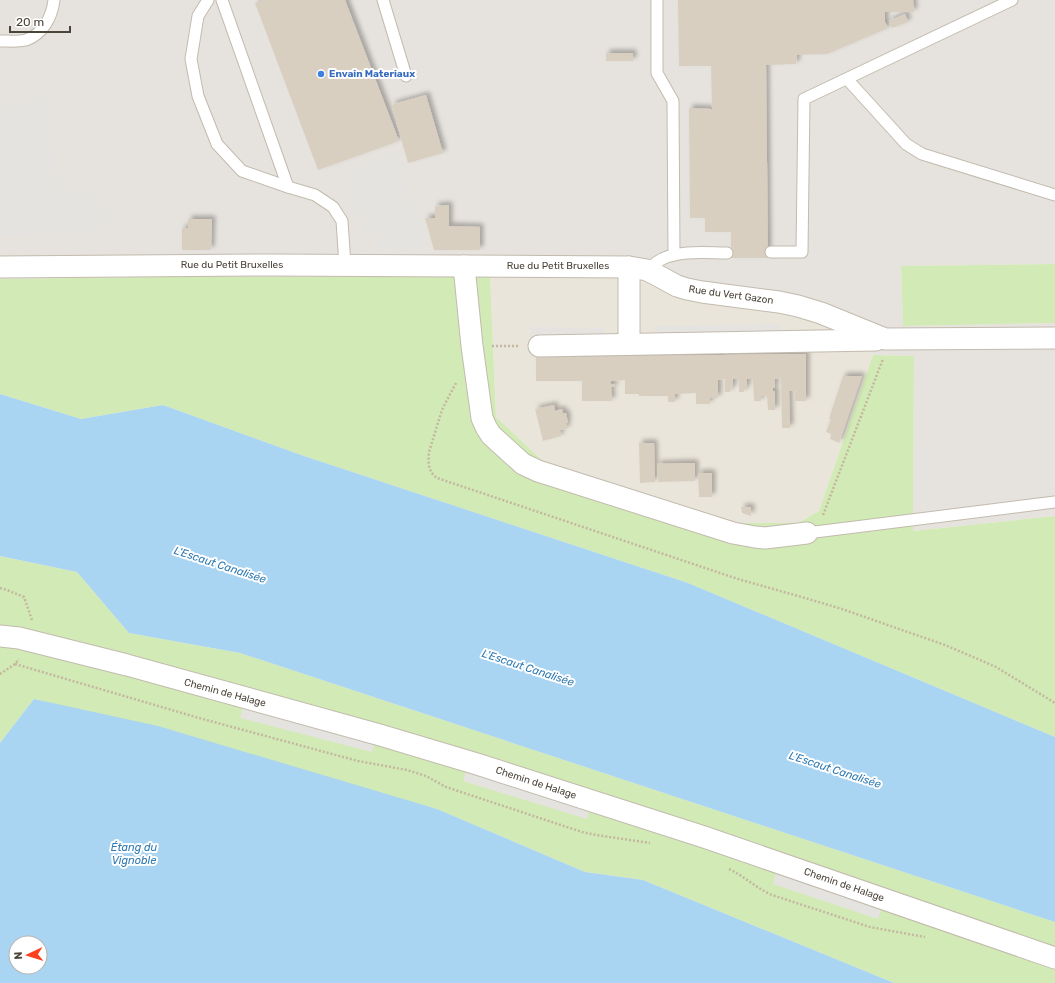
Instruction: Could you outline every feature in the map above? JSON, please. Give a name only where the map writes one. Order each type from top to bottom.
[{"type":"street","name":"Rue du Petit Bruxelles","points":[[0,267],[344,265],[638,269]]},
{"type":"street","points":[[464,266],[472,346],[482,418],[491,435],[523,464],[530,468],[733,533],[765,538],[807,533]]},
{"type":"street","name":"Rue du Vert Gazon","points":[[638,269],[656,274],[676,286],[798,306],[821,313],[891,340]]},
{"type":"street","points":[[629,344],[638,269]]},
{"type":"street","name":"Rue du Vert Gazon","points":[[539,346],[1055,338]]},
{"type":"street","name":"Chemin de Halage","points":[[5,636],[140,669],[394,739],[477,764],[711,840],[1055,958]]},
{"type":"lane","points":[[0,41],[26,40],[35,35],[42,29],[48,20],[52,12],[54,0]]},
{"type":"lane","points":[[208,0],[198,16],[191,59],[198,96],[217,144],[242,171],[315,195],[333,208],[342,221],[344,265]]},
{"type":"lane","points":[[222,0],[288,187]]},
{"type":"lane","points":[[383,0],[406,76]]},
{"type":"lane","points":[[657,0],[657,73],[673,102],[674,255]]},
{"type":"lane","points":[[771,252],[802,252],[804,99],[1012,0]]},
{"type":"lane","points":[[847,79],[906,144],[922,154],[1055,195]]},
{"type":"lane","points":[[638,269],[683,253],[727,253]]},
{"type":"lane","points":[[807,533],[1055,502]]},
{"type":"path","points":[[807,533],[821,519],[891,340]]},
{"type":"path","points":[[472,346],[539,346]]},
{"type":"path","points":[[459,377],[442,410],[429,452],[428,465],[433,476],[688,563],[743,581],[842,609],[945,645],[996,667],[1055,703]]},
{"type":"path","points":[[0,588],[24,597],[33,622],[30,641]]},
{"type":"path","points":[[15,664],[199,718],[358,761],[395,767],[416,773],[426,776],[446,786],[596,836],[650,843]]},
{"type":"path","points":[[723,867],[738,873],[762,890],[786,900],[870,927],[929,938]]},
{"type":"shaded area","points":[[0,0],[1055,0],[1055,264],[901,266],[903,326],[1055,323],[1055,516],[913,531],[914,356],[873,355],[833,326],[764,306],[612,273],[401,277],[154,277],[0,279]]},
{"type":"shaded area","points":[[45,94],[62,193],[106,194],[111,230],[0,237],[0,106],[20,104]]},
{"type":"shaded area","points":[[398,151],[426,248],[376,248],[376,235],[363,236],[344,171]]},
{"type":"shaded area","points":[[612,273],[764,306],[833,326],[873,355],[819,511],[798,523],[728,523],[546,464],[496,417],[490,275]]},
{"type":"shaded area","points":[[780,324],[781,336],[655,338],[655,326]]},
{"type":"shaded area","points":[[530,327],[604,328],[604,342],[530,342]]},
{"type":"shaded area","points":[[244,704],[376,739],[372,752],[240,718]]},
{"type":"shaded area","points":[[466,771],[590,809],[587,819],[463,781]]},
{"type":"shaded area","points":[[776,872],[882,907],[878,919],[773,884]]},
{"type":"green space","points":[[1055,264],[1055,323],[903,326],[901,266]]},
{"type":"green space","points":[[490,275],[496,417],[546,464],[728,523],[798,523],[819,511],[873,355],[914,356],[913,531],[1055,516],[1055,737],[688,583],[304,456],[163,405],[81,419],[0,394],[0,279],[154,277],[401,277]]},
{"type":"green space","points":[[0,556],[77,572],[129,633],[240,653],[1055,922],[1055,983],[894,983],[643,880],[585,872],[437,809],[34,699],[0,743]]},
{"type":"water","name":"L'Escaut Canalisée","points":[[0,394],[81,419],[163,405],[304,456],[688,583],[1055,737],[1055,922],[240,653],[129,633],[77,572],[0,556]]},
{"type":"water","name":"Étang du Vignoble","points":[[34,699],[158,726],[437,809],[585,872],[643,880],[894,983],[0,983],[0,743]]},
{"type":"building","name":"Envain Materiaux","points":[[263,0],[345,0],[399,141],[318,170],[255,3]]},
{"type":"building","points":[[678,0],[913,0],[914,12],[885,12],[885,22],[888,28],[827,54],[797,55],[796,64],[766,65],[768,258],[731,258],[731,232],[705,232],[705,218],[690,218],[689,108],[712,109],[711,66],[679,66]]},
{"type":"building","points":[[905,14],[908,22],[892,28],[889,21]]},
{"type":"building","points":[[606,53],[633,53],[633,61],[606,61]]},
{"type":"building","points":[[426,95],[443,153],[408,163],[392,107],[393,104]]},
{"type":"building","points":[[449,205],[449,226],[480,227],[480,250],[434,250],[425,218],[435,218],[435,206]]},
{"type":"building","points":[[188,219],[212,219],[211,250],[182,250],[182,228],[188,228]]},
{"type":"building","points":[[806,354],[806,401],[795,401],[795,391],[789,391],[790,428],[782,428],[781,378],[775,379],[775,388],[773,388],[773,391],[775,391],[775,410],[768,410],[767,396],[761,396],[761,401],[754,401],[753,379],[747,379],[747,388],[745,388],[744,392],[739,392],[739,379],[733,379],[733,388],[730,389],[730,392],[725,392],[725,379],[718,380],[718,398],[710,398],[710,404],[696,404],[696,393],[675,394],[675,402],[668,402],[668,396],[639,396],[639,394],[625,394],[625,380],[611,381],[611,384],[615,384],[615,387],[611,387],[612,401],[582,401],[582,381],[536,381],[536,357]]},
{"type":"building","points":[[843,376],[862,376],[839,443],[830,439],[831,434],[826,432]]},
{"type":"building","points":[[554,405],[555,411],[562,409],[563,413],[566,413],[568,423],[566,423],[567,429],[560,430],[561,436],[543,441],[535,409]]},
{"type":"building","points":[[639,443],[654,443],[655,482],[640,483]]},
{"type":"building","points":[[695,463],[695,481],[658,482],[657,464]]},
{"type":"building","points":[[698,473],[712,473],[712,497],[699,497]]},
{"type":"building","points":[[741,507],[751,507],[751,516],[742,513]]},
{"type":"place","name":"Envain Materiaux","points":[[321,74]]}]
